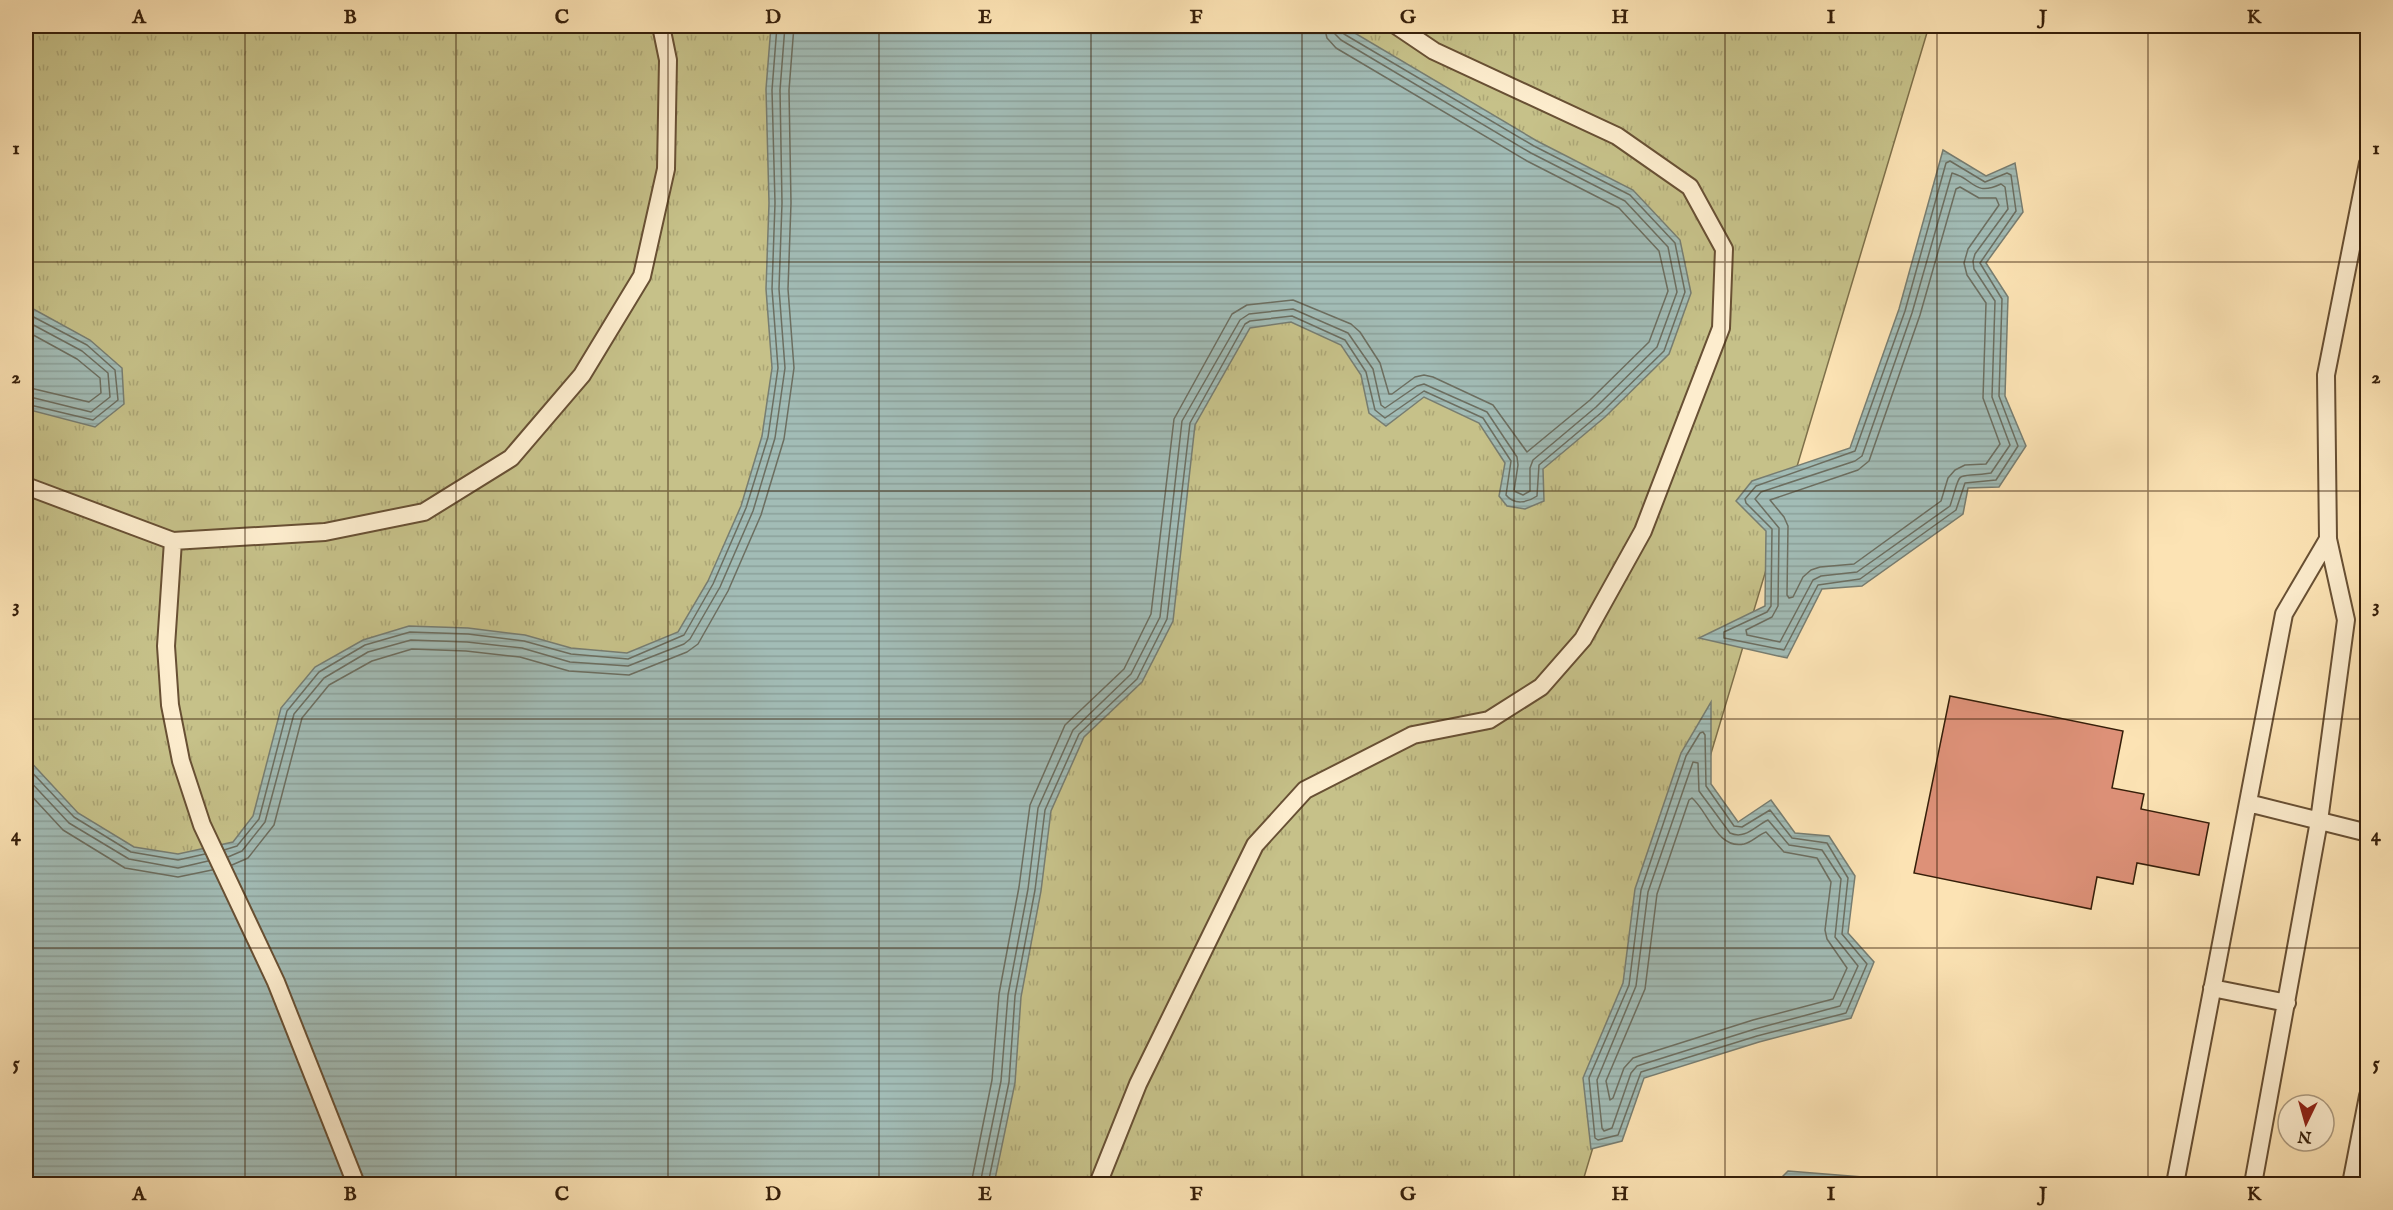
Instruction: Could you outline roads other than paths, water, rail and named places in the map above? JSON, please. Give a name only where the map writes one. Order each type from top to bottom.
[{"type":"lane","points":[[26,486],[173,541],[325,532],[424,512],[511,458],[582,375],[642,276],[666,169],[668,60],[662,26]]},
{"type":"lane","points":[[1098,1185],[1138,1084],[1255,845],[1305,790],[1413,735],[1489,720],[1541,687],[1583,639],[1643,531],[1721,328],[1724,249],[1689,187],[1617,136],[1434,51],[1396,26]]},
{"type":"lane","points":[[2253,1185],[2319,821],[2346,621],[2328,539],[2326,375],[2367,163]]},
{"type":"lane","points":[[2175,1185],[2284,614],[2328,539]]},
{"type":"lane","points":[[173,541],[166,646],[170,705],[181,761],[202,825],[276,982],[356,1185]]},
{"type":"lane","points":[[2248,803],[2367,833]]},
{"type":"lane","points":[[2212,988],[2287,1002]]},
{"type":"lane","points":[[2351,1185],[2367,1098]]},
{"type":"water","points":[[771,26],[1343,26],[1537,141],[1633,190],[1680,240],[1691,293],[1669,354],[1605,417],[1543,469],[1544,501],[1525,509],[1507,506],[1499,496],[1505,463],[1479,423],[1424,397],[1386,426],[1369,413],[1361,375],[1341,345],[1291,322],[1250,328],[1195,425],[1173,621],[1142,682],[1084,737],[1051,811],[1041,891],[1021,997],[1015,1083],[994,1184],[26,1184],[26,757],[78,813],[134,847],[178,854],[233,842],[253,816],[281,708],[315,667],[363,640],[409,626],[468,628],[525,635],[571,648],[627,653],[678,632],[708,581],[741,506],[762,436],[772,368],[766,289],[769,203],[766,89]]},
{"type":"water","points":[[1943,150],[1986,176],[2015,163],[2023,212],[1986,263],[2008,297],[2005,396],[2026,446],[1999,487],[1968,488],[1963,514],[1862,586],[1822,589],[1787,658],[1699,638],[1765,606],[1766,531],[1736,501],[1752,481],[1850,448],[1899,309]]},
{"type":"water","points":[[26,305],[90,340],[122,368],[124,404],[95,427],[26,409]]},
{"type":"water","points":[[1711,702],[1711,784],[1738,822],[1771,800],[1795,833],[1829,836],[1855,876],[1848,933],[1874,962],[1851,1018],[1759,1042],[1644,1078],[1622,1141],[1591,1149],[1583,1078],[1623,983],[1635,889],[1681,753]]},
{"type":"water","points":[[1788,1171],[1875,1178],[1879,1184],[1775,1184]]}]
